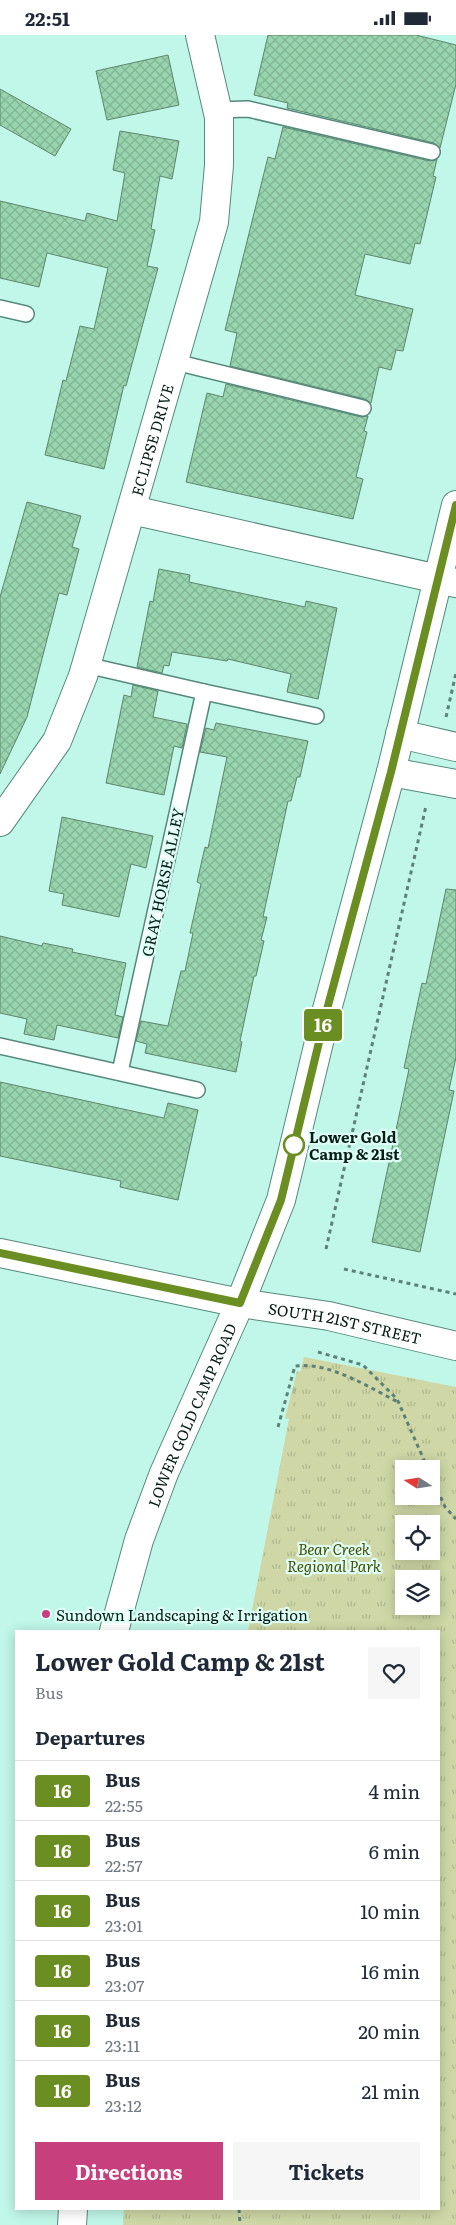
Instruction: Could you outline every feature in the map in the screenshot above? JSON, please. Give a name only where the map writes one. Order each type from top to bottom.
[{"type":"street","name":"ECLIPSE DRIVE","points":[[0,821],[58,741],[86,665],[214,222],[219,165],[217,110],[200,35]]},
{"type":"street","name":"LOWER GOLD CAMP ROAD","points":[[114,1630],[139,1541],[164,1473],[240,1303],[281,1200],[326,1013],[400,733],[446,581],[456,505]]},
{"type":"street","points":[[132,510],[446,581]]},
{"type":"street","points":[[400,733],[448,745]]},
{"type":"street","points":[[391,772],[444,781]]},
{"type":"street","name":"SOUTH 21ST STREET","points":[[0,1253],[240,1303],[329,1316],[456,1345]]},
{"type":"street","points":[[72,2225],[73,2210]]},
{"type":"lane","points":[[217,110],[248,109],[432,152]]},
{"type":"lane","points":[[0,308],[26,314]]},
{"type":"lane","points":[[175,362],[363,408]]},
{"type":"lane","points":[[86,665],[204,693],[316,716]]},
{"type":"lane","name":"GRAY HORSE ALLEY","points":[[120,1072],[204,693]]},
{"type":"lane","points":[[0,1046],[197,1090]]},
{"type":"path","points":[[448,745],[456,673]]},
{"type":"path","points":[[326,1249],[444,781]]},
{"type":"path","points":[[344,1269],[456,1294]]},
{"type":"path","points":[[318,1352],[363,1365],[400,1403],[424,1460]]},
{"type":"path","points":[[278,1427],[295,1367],[311,1365],[349,1377],[400,1403]]},
{"type":"path","points":[[440,1496],[445,1507],[456,1519]]},
{"type":"path","points":[[240,2210],[240,2225]]},
{"type":"green space","name":"Bear Creek Regional Park","points":[[304,1357],[456,1387],[456,2225],[123,2225],[124,2210],[440,2210],[440,1630],[248,1630],[288,1424]]},
{"type":"green space","points":[[297,1371],[323,1377],[311,1424],[285,1418]]},
{"type":"building","points":[[268,35],[416,35],[456,45],[456,84],[440,148],[434,143],[287,108],[288,103],[254,95]]},
{"type":"building","points":[[168,55],[179,105],[107,120],[96,71]]},
{"type":"building","points":[[0,89],[71,129],[55,156],[0,125]]},
{"type":"building","points":[[283,127],[430,161],[437,159],[433,176],[436,177],[420,244],[415,243],[410,264],[365,254],[355,295],[413,309],[403,351],[396,350],[391,370],[379,367],[371,403],[365,399],[230,366],[237,333],[225,330],[268,157],[275,159]]},
{"type":"building","points":[[120,131],[179,141],[172,179],[160,176],[151,229],[155,230],[147,266],[158,268],[126,386],[124,385],[104,469],[45,455],[63,380],[66,381],[80,326],[94,329],[108,268],[47,253],[39,287],[0,278],[0,201],[85,221],[87,213],[117,221],[125,173],[113,170]]},
{"type":"building","points":[[226,384],[361,417],[368,416],[364,431],[367,432],[356,477],[363,479],[353,519],[186,482],[207,393],[223,397]]},
{"type":"building","points":[[27,502],[81,516],[72,547],[79,549],[67,595],[59,593],[27,717],[0,774],[0,597]]},
{"type":"building","points":[[159,569],[190,575],[189,582],[305,607],[306,601],[337,608],[318,699],[287,692],[291,674],[228,659],[227,661],[172,652],[169,666],[164,665],[162,673],[137,667],[150,601],[153,602]]},
{"type":"building","points":[[133,685],[158,691],[153,717],[187,724],[182,748],[174,746],[164,795],[106,783],[124,695],[131,697]]},
{"type":"building","points":[[216,723],[308,741],[300,777],[297,777],[291,801],[288,801],[263,917],[267,917],[261,940],[264,941],[256,976],[254,976],[240,1041],[242,1042],[236,1072],[145,1053],[147,1044],[136,1041],[141,1021],[168,1026],[181,971],[185,971],[193,933],[190,933],[201,884],[197,882],[205,847],[208,848],[227,757],[200,752],[206,728],[214,730]]},
{"type":"building","points":[[62,817],[153,836],[146,868],[131,864],[119,917],[62,905],[64,894],[49,891]]},
{"type":"building","points":[[446,889],[456,890],[456,1057],[449,1090],[454,1091],[420,1252],[372,1242],[409,1069],[404,1068],[422,983],[426,984]]},
{"type":"building","points":[[0,936],[42,946],[43,943],[73,949],[72,952],[126,963],[115,1015],[123,1017],[118,1038],[57,1025],[54,1040],[24,1034],[27,1019],[0,1013]]},
{"type":"building","points":[[0,1082],[164,1118],[168,1103],[198,1110],[178,1200],[120,1187],[121,1181],[0,1156]]},
{"type":"bus line","name":"16","points":[[0,1253],[240,1303],[281,1200],[326,1013],[391,772],[436,579],[456,505]]},
{"type":"place","name":"Lower Gold Camp & 21st","points":[[294,1145]]},
{"type":"place","name":"Sundown Landscaping & Irrigation","points":[[46,1614]]}]
